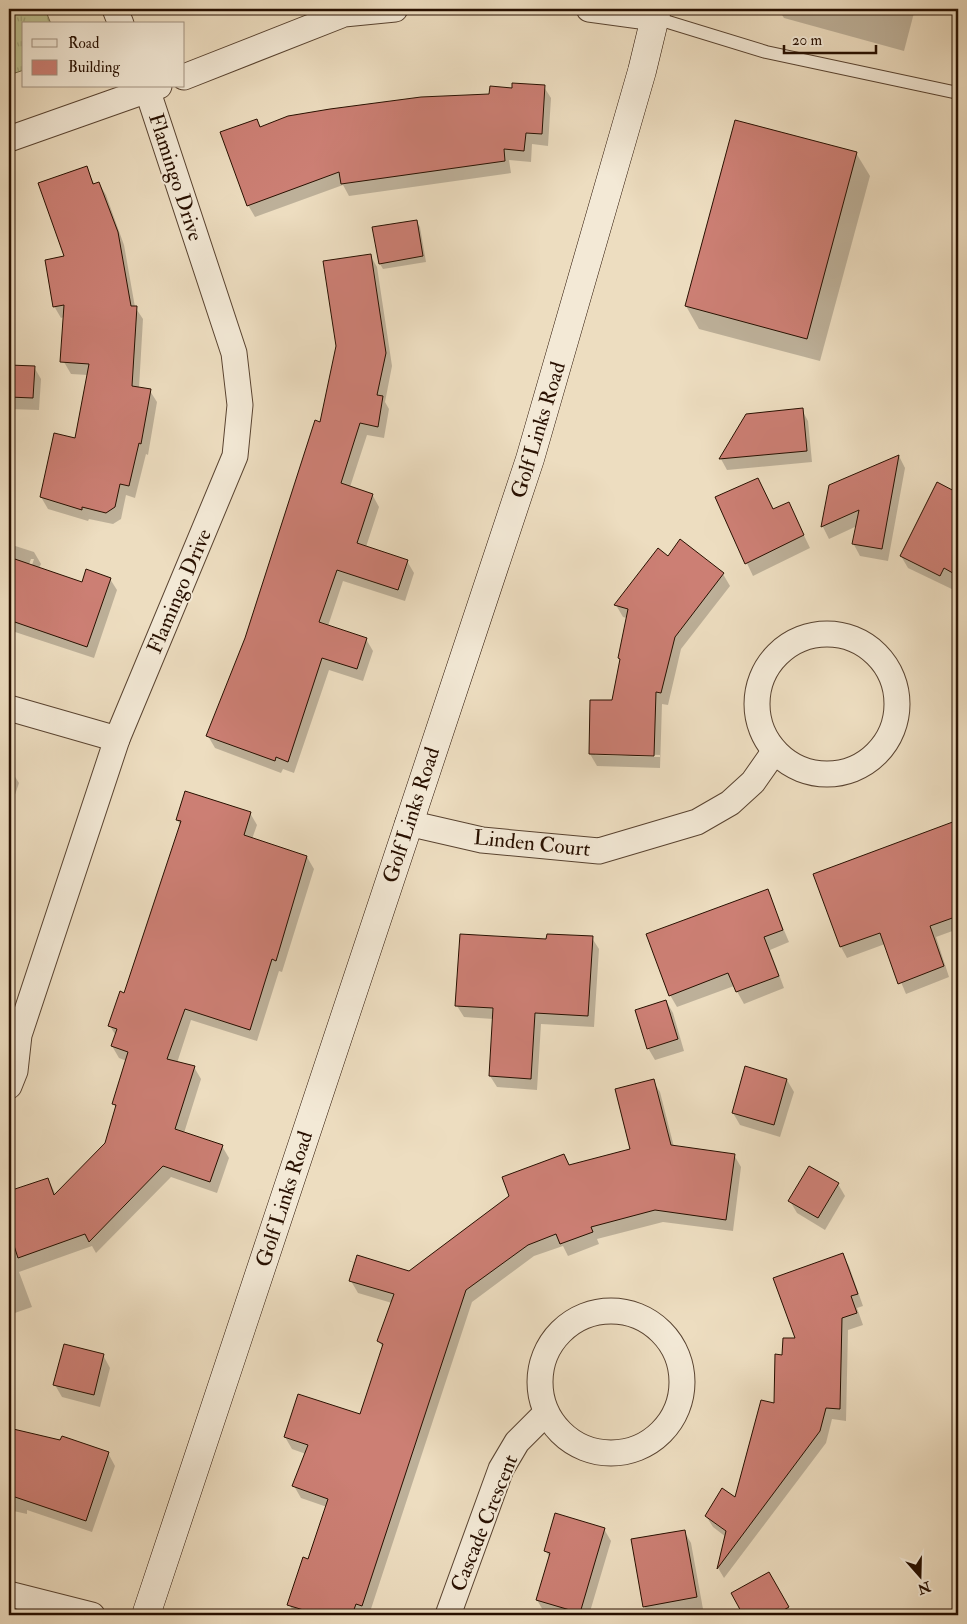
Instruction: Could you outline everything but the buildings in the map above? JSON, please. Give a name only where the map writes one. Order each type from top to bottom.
[{"type":"main road","name":"Golf Links Road","points":[[146,1615],[530,459],[642,71],[656,13]]},
{"type":"street","points":[[115,9],[120,22]]},
{"type":"street","points":[[185,77],[344,14],[395,9]]},
{"type":"street","points":[[589,9],[656,13]]},
{"type":"street","points":[[9,139],[151,88]]},
{"type":"street","name":"Flamingo Drive","points":[[9,1086],[15,1071],[19,1035],[117,739],[235,456],[240,405],[234,353],[151,88]]},
{"type":"street","points":[[825,633],[847,636],[869,646],[885,663],[896,684],[898,708],[893,731],[880,751],[862,766],[839,774],[816,774],[793,766],[774,752],[762,732],[756,710],[758,687],[767,666],[782,649],[802,637],[825,633]]},
{"type":"street","points":[[9,708],[117,739]]},
{"type":"street","name":"Linden Court","points":[[408,823],[482,840],[599,851],[697,822],[730,803],[753,782],[774,752]]},
{"type":"street","points":[[606,1311],[628,1313],[650,1322],[667,1337],[678,1357],[683,1381],[679,1405],[668,1426],[650,1442],[627,1452],[603,1453],[580,1446],[560,1433],[546,1413],[540,1391],[544,1361],[549,1346],[564,1328],[583,1316],[606,1311]]},
{"type":"street","name":"Cascade Crescent","points":[[448,1615],[502,1469],[517,1442],[546,1413]]},
{"type":"street","points":[[9,1594],[92,1615]]},
{"type":"lane","points":[[656,13],[766,52],[958,93]]},
{"type":"green space","points":[[9,9],[45,9],[50,22],[22,22],[22,71],[9,75]]}]
